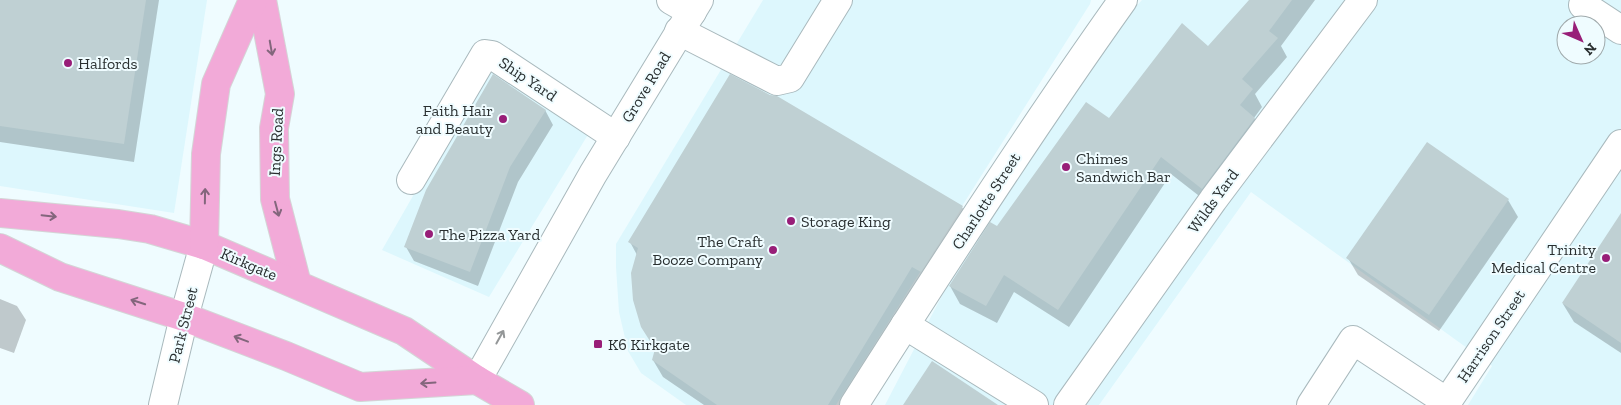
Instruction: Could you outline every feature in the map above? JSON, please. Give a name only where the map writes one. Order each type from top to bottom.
[{"type":"highway","points":[[204,245],[206,154],[216,84],[253,0]]},
{"type":"highway","name":"Ings Road","points":[[262,0],[280,94],[274,128],[275,199],[297,284]]},
{"type":"highway","name":"Kirkgate","points":[[0,212],[150,229],[204,245],[404,331],[476,380],[520,405]]},
{"type":"highway","points":[[0,248],[60,277],[184,317],[360,387],[476,380]]},
{"type":"street","points":[[685,11],[777,81],[790,78],[838,0]]},
{"type":"street","name":"Charlotte Street","points":[[854,405],[1064,83],[1123,0]]},
{"type":"street","name":"Wilds Yard","points":[[1068,405],[1213,200],[1364,0]]},
{"type":"street","points":[[1583,5],[1621,30]]},
{"type":"street","name":"Grove Road","points":[[476,380],[616,137],[685,11]]},
{"type":"street","name":"Ship Yard","points":[[411,180],[484,54],[492,55],[616,137]]},
{"type":"street","name":"Harrison Street","points":[[1446,404],[1621,144]]},
{"type":"street","name":"Park Street","points":[[164,405],[184,317],[204,245]]},
{"type":"street","points":[[905,325],[1034,405]]},
{"type":"street","points":[[1311,405],[1353,340],[1446,404]]},
{"type":"shaded area","points":[[0,0],[207,0],[174,213],[0,186]]},
{"type":"shaded area","points":[[763,0],[1091,0],[836,405],[686,405],[641,373],[628,351],[619,312],[616,244]]},
{"type":"shaded area","points":[[1142,0],[1621,0],[1621,405],[1468,405],[1492,366],[1251,192],[1099,405],[885,405],[948,284],[1117,28]]},
{"type":"shaded area","points":[[489,63],[589,133],[489,297],[382,250]]},
{"type":"building","name":"Halfords","points":[[0,0],[146,0],[124,144],[0,126]]},
{"type":"building","points":[[1249,0],[1292,0],[1269,31],[1278,38],[1242,79],[1253,89],[1240,105],[1255,118],[1202,189],[1161,157],[1058,310],[1004,275],[986,306],[949,286],[990,222],[997,226],[1086,102],[1109,118],[1182,23],[1208,46]]},
{"type":"building","points":[[493,74],[546,110],[510,167],[470,272],[404,247],[426,190]]},
{"type":"building","name":"Storage King","points":[[730,74],[770,95],[777,96],[963,206],[921,272],[912,267],[828,405],[717,405],[652,360],[655,349],[641,327],[633,300],[631,273],[638,248],[628,242]]},
{"type":"building","points":[[1427,142],[1509,199],[1429,315],[1346,258]]},
{"type":"building","name":"Trinity Medical Centre","points":[[1621,213],[1621,343],[1562,303]]},
{"type":"building","points":[[932,361],[998,405],[903,405]]},
{"type":"place","name":"Halfords","points":[[68,63]]},
{"type":"place","name":"Faith Hair and Beauty","points":[[503,119]]},
{"type":"place","name":"Chimes Sandwich Bar","points":[[1066,167]]},
{"type":"place","name":"Storage King","points":[[791,221]]},
{"type":"place","name":"The Pizza Yard","points":[[429,234]]},
{"type":"place","name":"The Craft Booze Company","points":[[773,250]]},
{"type":"place","name":"Trinity Medical Centre","points":[[1606,258]]},
{"type":"place","name":"K6 Kirkgate","points":[[598,344]]}]
